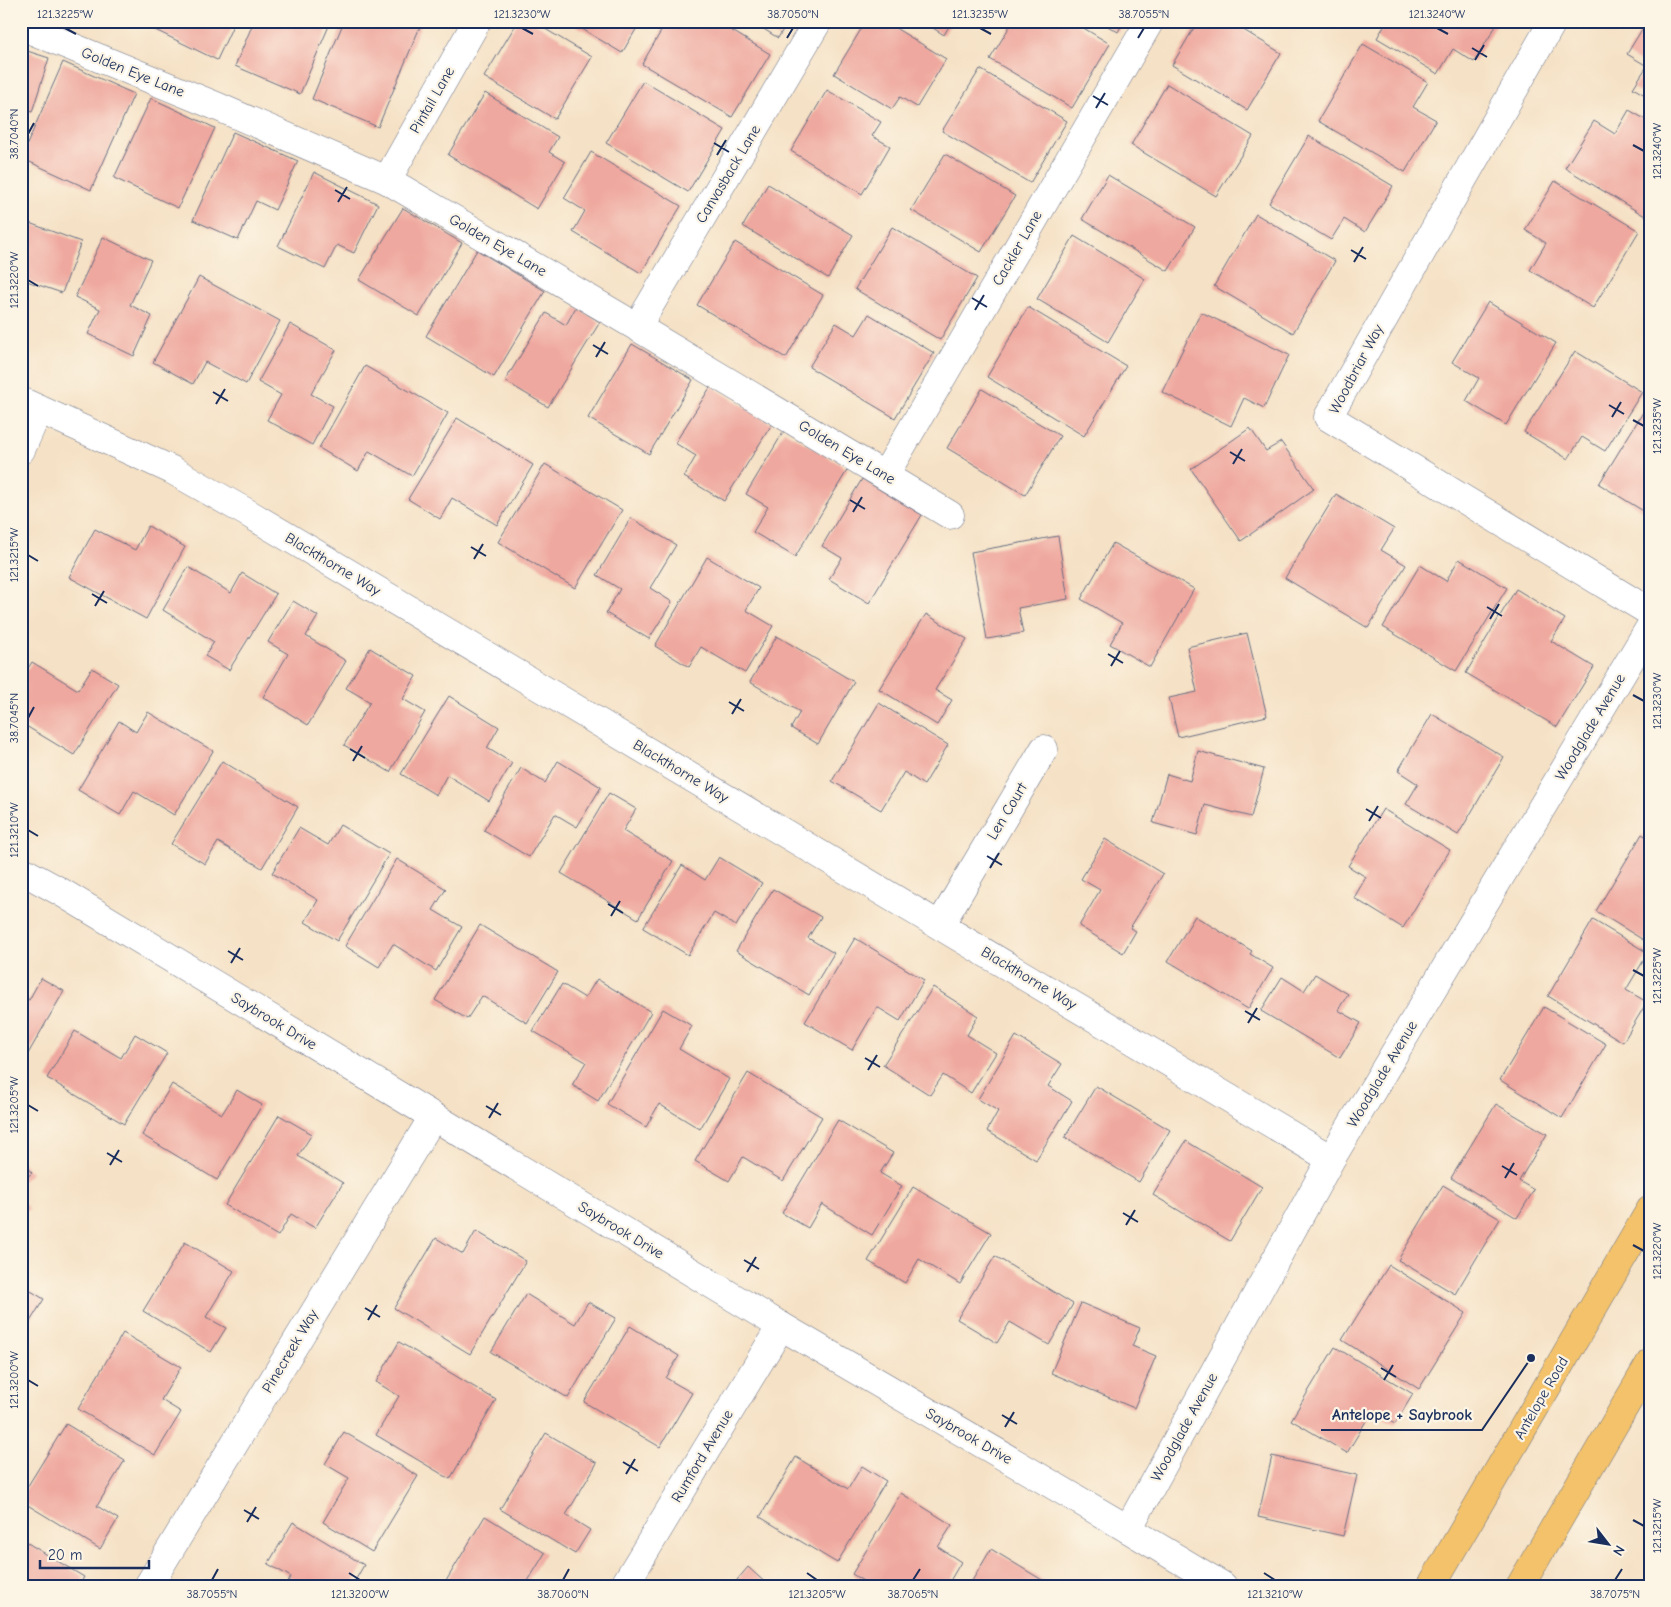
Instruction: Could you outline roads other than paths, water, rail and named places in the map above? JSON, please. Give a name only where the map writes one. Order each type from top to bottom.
[{"type":"main road","name":"Antelope Road","points":[[1431,1586],[1650,1210]]},
{"type":"main road","points":[[1520,1586],[1650,1363]]},
{"type":"street","name":"Pintail Lane","points":[[387,180],[477,21]]},
{"type":"street","name":"Canvasback Lane","points":[[637,327],[818,21]]},
{"type":"street","name":"Cackler Lane","points":[[885,475],[1150,21]]},
{"type":"street","name":"Woodbriar Way","points":[[1553,21],[1328,417],[1650,612]]},
{"type":"street","name":"Golden Eye Lane","points":[[21,26],[216,106],[387,180],[637,327],[950,515]]},
{"type":"street","points":[[21,450],[30,405]]},
{"type":"street","name":"Blackthorne Way","points":[[30,405],[172,470],[246,512],[1331,1158]]},
{"type":"street","name":"Woodglade Avenue","points":[[1128,1528],[1331,1158],[1650,627]]},
{"type":"street","name":"Len Court","points":[[940,925],[1044,749]]},
{"type":"street","name":"Saybrook Drive","points":[[21,870],[781,1326],[1128,1528],[1223,1586]]},
{"type":"street","name":"Pinecreek Way","points":[[148,1586],[433,1117]]},
{"type":"street","name":"Rumford Avenue","points":[[624,1586],[781,1326]]},
{"type":"place","name":"Antelope + Saybrook","points":[[1531,1358]]}]
